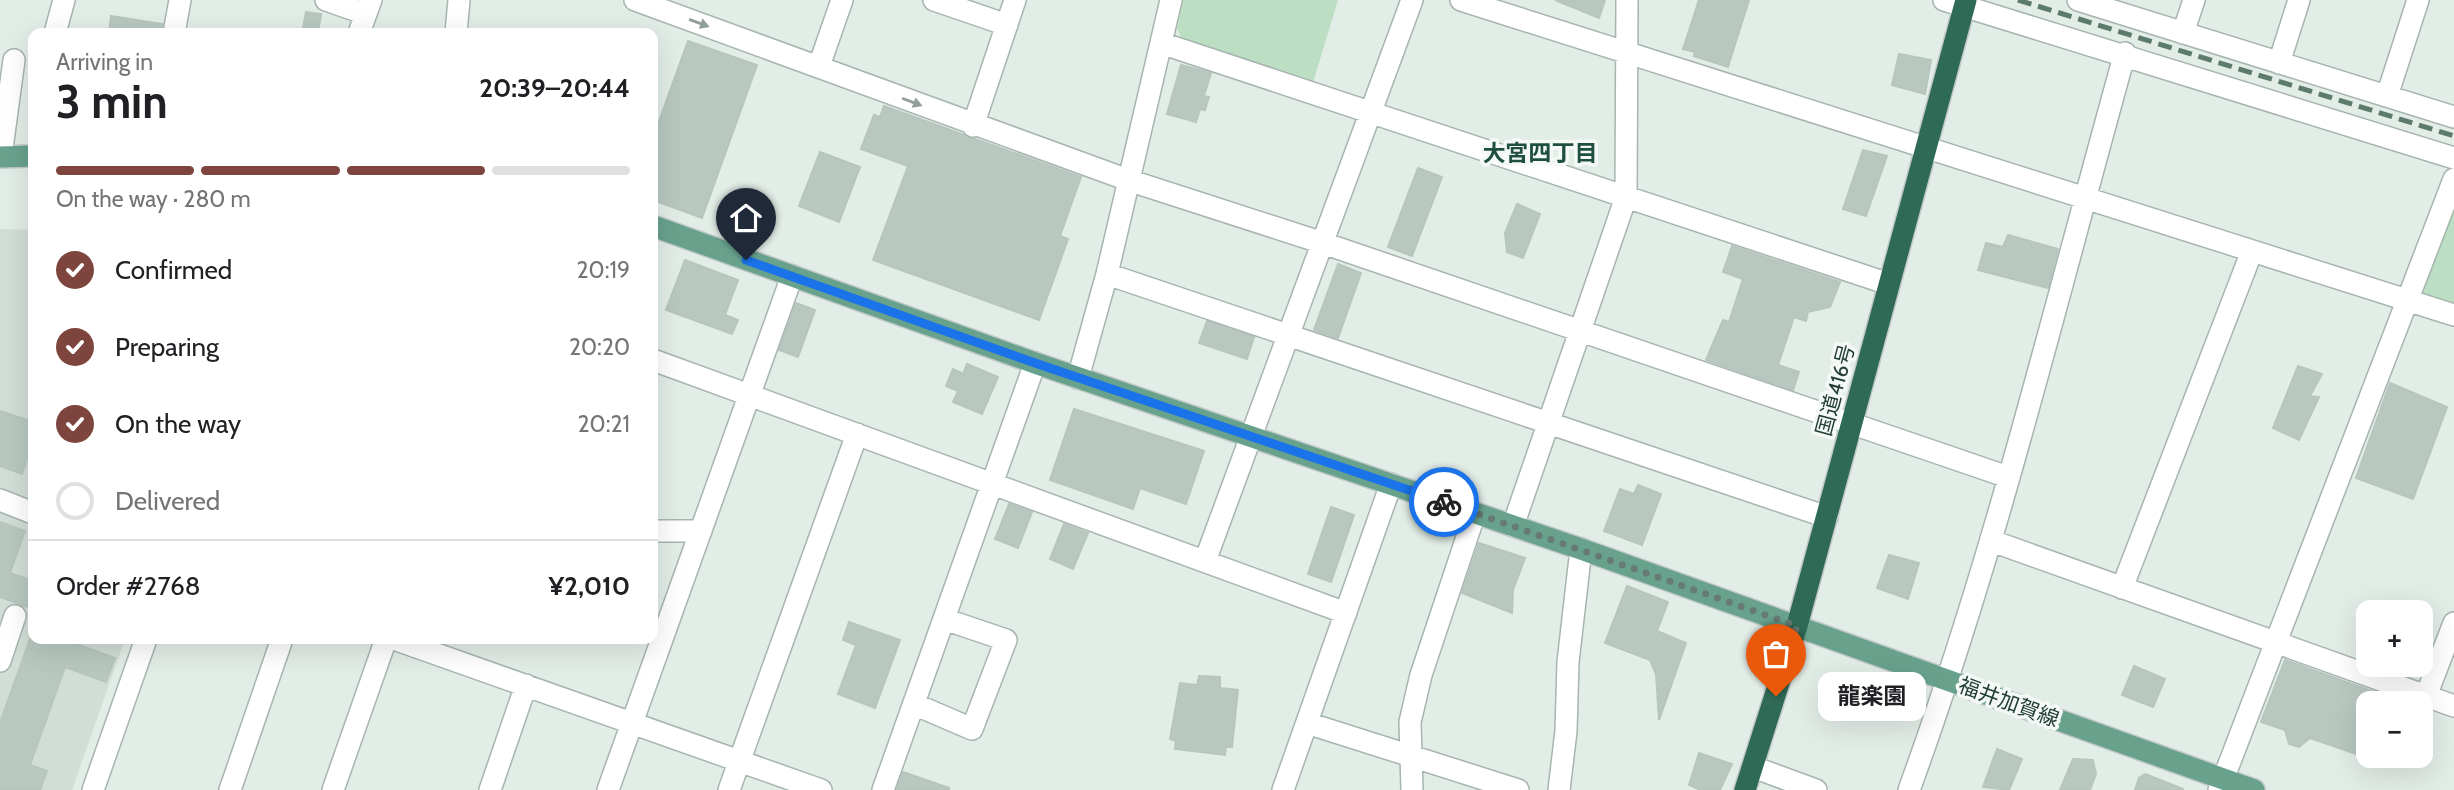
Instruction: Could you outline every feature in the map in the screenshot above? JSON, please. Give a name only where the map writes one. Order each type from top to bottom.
[{"type":"highway","name":"国道416号","points":[[1745,790],[1797,626],[1827,517],[1926,148],[1958,2]]},
{"type":"main road","points":[[1,156],[28,156]]},
{"type":"main road","name":"福井加賀線","points":[[658,228],[1078,378],[1581,549],[1949,680],[2221,784],[2254,790]]},
{"type":"street","points":[[56,28],[64,0]]},
{"type":"street","points":[[175,28],[180,0]]},
{"type":"street","points":[[327,0],[365,16]]},
{"type":"street","points":[[456,28],[459,0]]},
{"type":"street","points":[[635,0],[819,66],[973,126],[1128,180],[1323,243],[2008,477]]},
{"type":"street","points":[[819,66],[842,0]]},
{"type":"street","points":[[934,0],[1007,24]]},
{"type":"street","points":[[973,126],[1015,0]]},
{"type":"street","points":[[1078,378],[1107,274],[1171,0]]},
{"type":"street","points":[[1205,561],[1412,0]]},
{"type":"street","points":[[1461,0],[2454,315]]},
{"type":"street","points":[[1513,526],[1626,197],[1627,0]]},
{"type":"street","points":[[2183,33],[2194,0]]},
{"type":"street","points":[[2279,62],[2299,0]]},
{"type":"street","points":[[2387,96],[2418,0]]},
{"type":"street","points":[[2088,1],[2454,117]]},
{"type":"street","points":[[1958,2],[2454,158]]},
{"type":"street","points":[[1161,43],[1889,284]]},
{"type":"street","points":[[1909,790],[1949,680],[1992,541],[2125,53]]},
{"type":"street","points":[[1,156],[16,59]]},
{"type":"street","points":[[2221,784],[2454,179]]},
{"type":"street","points":[[2122,588],[2252,251]]},
{"type":"street","points":[[1107,274],[1827,517]]},
{"type":"street","points":[[608,790],[792,276]]},
{"type":"street","points":[[658,362],[1346,613]]},
{"type":"street","points":[[883,790],[1035,363]]},
{"type":"street","points":[[729,790],[857,434]]},
{"type":"street","points":[[1283,790],[1391,484]]},
{"type":"street","points":[[0,500],[28,511]]},
{"type":"street","points":[[1412,790],[1410,722],[1421,675],[1475,513]]},
{"type":"street","points":[[658,531],[701,531]]},
{"type":"street","points":[[1992,541],[2412,691]]},
{"type":"street","points":[[1559,790],[1566,731],[1568,662],[1581,549]]},
{"type":"street","points":[[0,661],[15,616]]},
{"type":"street","points":[[914,704],[972,729],[1006,640],[944,619]]},
{"type":"street","points":[[2428,691],[2454,623]]},
{"type":"street","points":[[93,790],[144,644]]},
{"type":"street","points":[[230,790],[280,644]]},
{"type":"street","points":[[334,790],[384,644]]},
{"type":"street","points":[[408,644],[821,790]]},
{"type":"street","points":[[490,790],[526,685]]},
{"type":"street","points":[[2433,698],[2454,706]]},
{"type":"street","points":[[1307,723],[1518,790]]},
{"type":"street","points":[[1754,767],[1816,790]]},
{"type":"shaded area","points":[[0,229],[28,230],[28,644],[123,644],[72,790],[0,790]]},
{"type":"green space","points":[[1183,0],[1338,0],[1312,86],[1185,44],[1177,29]]},
{"type":"green space","points":[[2454,179],[2454,315],[2408,300]]},
{"type":"building","points":[[1555,0],[1605,0],[1599,18]]},
{"type":"building","points":[[1699,0],[1749,0],[1728,67],[1694,56],[1695,52],[1683,49]]},
{"type":"building","points":[[306,12],[321,14],[319,28],[303,28]]},
{"type":"building","points":[[111,16],[162,24],[162,28],[110,28]]},
{"type":"building","points":[[688,41],[757,65],[702,218],[658,202],[658,124]]},
{"type":"building","points":[[1899,54],[1931,60],[1925,94],[1892,85]]},
{"type":"building","points":[[1181,65],[1211,73],[1204,96],[1209,97],[1205,110],[1200,109],[1196,122],[1167,114]]},
{"type":"building","points":[[884,106],[1081,177],[1060,236],[1068,239],[1039,320],[873,260],[908,166],[861,149],[874,115],[880,117]]},
{"type":"building","points":[[1863,150],[1887,156],[1866,216],[1843,209]]},
{"type":"building","points":[[820,152],[860,167],[839,222],[799,206]]},
{"type":"building","points":[[1418,168],[1442,177],[1412,256],[1388,247]]},
{"type":"building","points":[[1517,204],[1540,214],[1523,258],[1507,252],[1505,233]]},
{"type":"building","points":[[2008,235],[2058,249],[2048,288],[1978,270],[1986,243],[2003,247]]},
{"type":"building","points":[[1732,246],[1840,282],[1830,307],[1808,312],[1806,321],[1794,317],[1778,365],[1799,372],[1793,390],[1706,360],[1723,320],[1729,322],[1743,279],[1723,272]]},
{"type":"building","points":[[685,260],[738,280],[725,315],[738,320],[732,334],[666,310]]},
{"type":"building","points":[[1338,264],[1361,273],[1338,338],[1314,330]]},
{"type":"building","points":[[796,303],[815,310],[798,357],[779,350]]},
{"type":"building","points":[[1207,321],[1254,337],[1247,359],[1199,343]]},
{"type":"building","points":[[967,364],[998,377],[982,414],[953,402],[958,391],[946,386],[953,369],[963,374]]},
{"type":"building","points":[[2298,366],[2322,374],[2310,396],[2319,397],[2299,440],[2273,428]]},
{"type":"building","points":[[2390,383],[2447,407],[2413,499],[2356,478]]},
{"type":"building","points":[[1074,409],[1204,451],[1186,504],[1140,488],[1133,509],[1050,480]]},
{"type":"building","points":[[0,411],[28,420],[28,456],[22,474],[0,466]]},
{"type":"building","points":[[1638,485],[1661,494],[1642,545],[1604,531],[1620,489],[1634,494]]},
{"type":"building","points":[[1009,504],[1032,512],[1018,548],[995,539]]},
{"type":"building","points":[[1331,507],[1354,515],[1331,582],[1308,574]]},
{"type":"building","points":[[0,522],[25,531],[10,573],[28,579],[28,607],[0,597]]},
{"type":"building","points":[[1064,524],[1088,533],[1073,569],[1050,559]]},
{"type":"building","points":[[1479,543],[1525,558],[1513,590],[1512,613],[1462,593]]},
{"type":"building","points":[[1889,555],[1919,563],[1908,599],[1877,588]]},
{"type":"building","points":[[1627,586],[1668,602],[1657,631],[1686,643],[1659,720],[1656,674],[1650,660],[1605,643]]},
{"type":"building","points":[[849,622],[900,640],[875,708],[838,694],[856,645],[843,640]]},
{"type":"building","points":[[28,644],[77,644],[115,658],[106,682],[65,667],[30,765],[47,771],[40,790],[0,790],[0,723]]},
{"type":"building","points":[[2285,660],[2371,691],[2356,691],[2356,754],[2310,738],[2299,747],[2289,744],[2285,730],[2261,722]]},
{"type":"building","points":[[2134,666],[2165,679],[2153,707],[2122,695]]},
{"type":"building","points":[[1199,676],[1220,677],[1220,688],[1238,690],[1232,747],[1226,747],[1225,755],[1175,749],[1176,741],[1170,739],[1180,683],[1197,685]]},
{"type":"building","points":[[1997,749],[2022,759],[2009,790],[1983,787]]},
{"type":"building","points":[[1699,753],[1732,764],[1720,790],[1701,790],[1689,785]]},
{"type":"building","points":[[2073,759],[2093,760],[2096,774],[2090,790],[2060,790]]},
{"type":"building","points":[[903,772],[949,788],[949,790],[897,790]]},
{"type":"building","points":[[2145,774],[2183,790],[2135,790],[2139,778]]},
{"type":"railway","points":[[2018,0],[2454,136]]},
{"type":"way so far","points":[[1444,502],[1797,626],[1776,696]]},
{"type":"place","name":"龍楽園","points":[[1776,696]]},
{"type":"district","name":"大宮四丁目","points":[[1540,153]]},
{"type":"route","points":[[746,260],[1035,363],[1444,502]]}]
